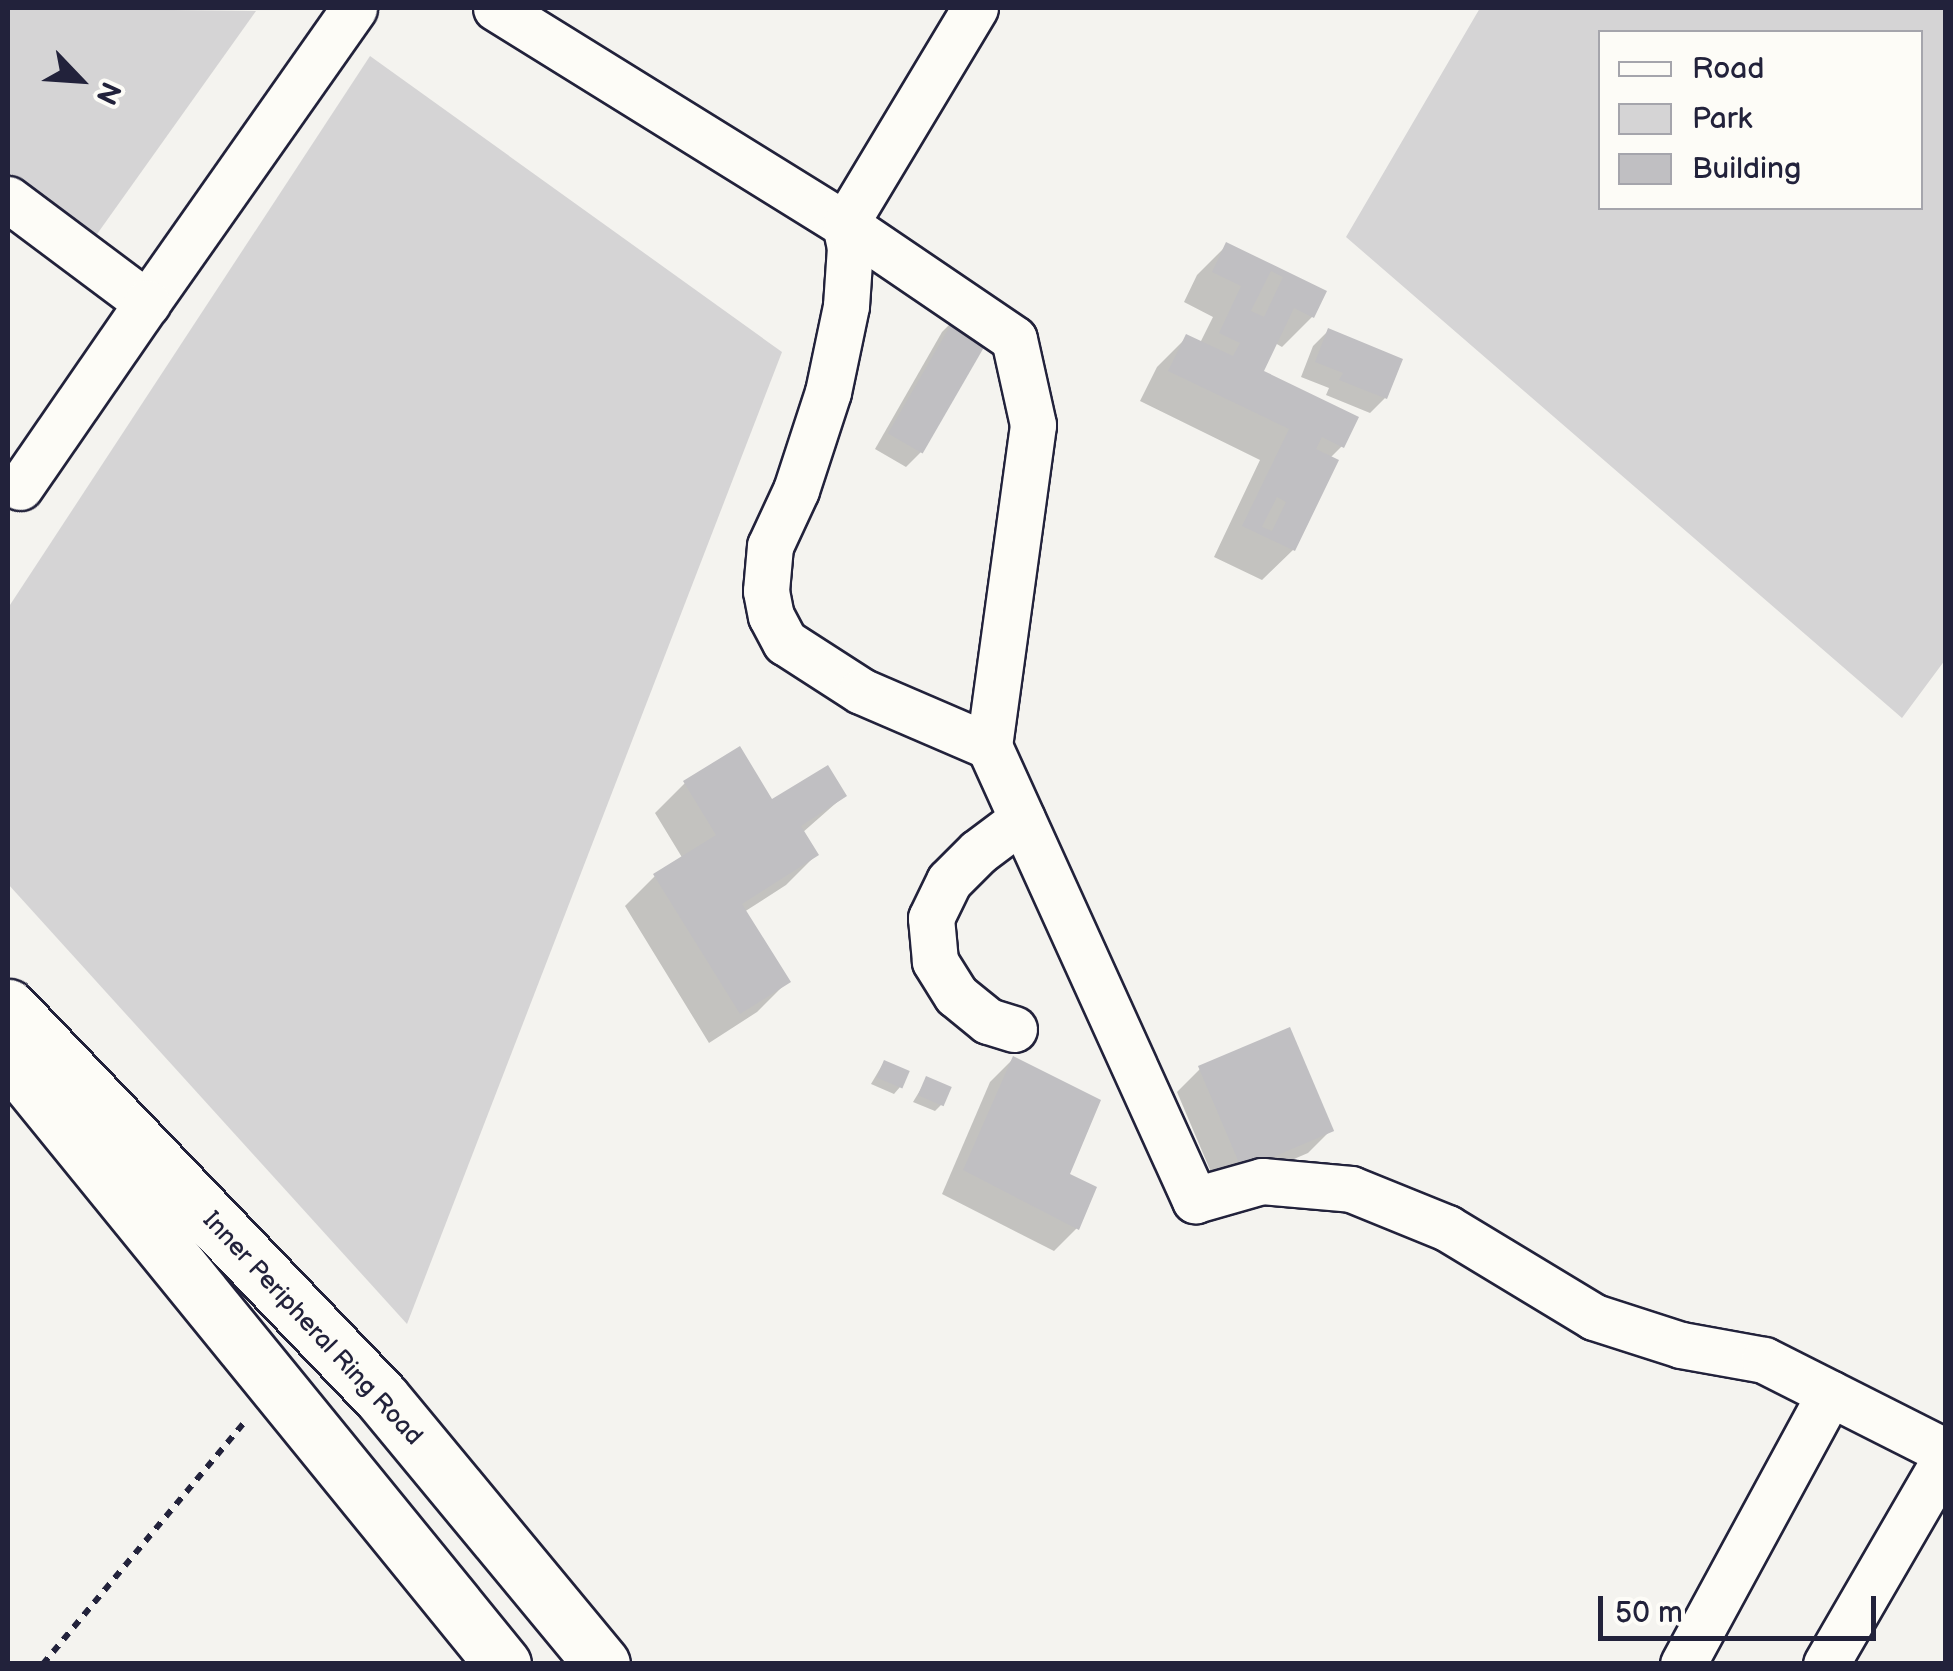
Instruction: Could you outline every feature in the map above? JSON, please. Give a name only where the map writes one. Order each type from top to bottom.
[{"type":"main road","name":"Inner Peripheral Ring Road","points":[[8,1008],[382,1398],[602,1664]]},
{"type":"main road","points":[[8,1056],[503,1664]]},
{"type":"lane","points":[[20,487],[354,8]]},
{"type":"lane","points":[[496,8],[846,224],[1014,339],[1027,381],[1033,426],[989,746],[1195,1200],[1262,1182],[1352,1189],[1448,1228],[1594,1317],[1681,1345],[1764,1360],[1946,1454],[1826,1664]]},
{"type":"lane","points":[[974,8],[846,224],[850,247],[846,306],[828,392],[796,490],[770,546],[766,592],[771,616],[786,642],[861,691],[989,746]]},
{"type":"lane","points":[[8,199],[146,304]]},
{"type":"lane","points":[[1014,1029],[988,1021],[956,995],[935,961],[931,918],[949,881],[1022,819]]},
{"type":"lane","points":[[1683,1664],[1830,1393]]},
{"type":"path","points":[[42,1664],[276,1385]]},
{"type":"green space","points":[[8,8],[256,11],[85,251],[8,193]]},
{"type":"green space","points":[[1480,8],[1945,8],[1945,660],[1902,718],[1346,237]]},
{"type":"green space","points":[[370,56],[782,352],[407,1324],[8,884],[8,608]]},
{"type":"building","points":[[1226,242],[1327,291],[1314,318],[1294,308],[1264,371],[1359,417],[1344,448],[1322,437],[1316,449],[1339,460],[1295,551],[1242,526],[1289,429],[1168,371],[1186,334],[1233,356],[1240,343],[1219,333],[1241,286],[1212,272]],"holes":[[[1271,271],[1283,277],[1264,317],[1251,311]],[[1277,497],[1286,502],[1272,531],[1262,527]]]},
{"type":"building","points":[[957,314],[992,334],[923,454],[888,434]]},
{"type":"building","points":[[1328,328],[1403,359],[1387,399],[1339,380],[1343,373],[1315,362]]},
{"type":"building","points":[[740,746],[772,799],[828,765],[847,796],[801,826],[819,855],[742,904],[791,982],[740,1014],[653,874],[716,835],[683,781]]},
{"type":"building","points":[[1290,1027],[1334,1131],[1242,1170],[1198,1066]]},
{"type":"building","points":[[1013,1056],[1101,1100],[1070,1174],[1097,1187],[1079,1230],[963,1170]]},
{"type":"building","points":[[884,1060],[910,1071],[902,1088],[877,1077]]},
{"type":"building","points":[[926,1076],[952,1087],[944,1106],[918,1095]]}]
